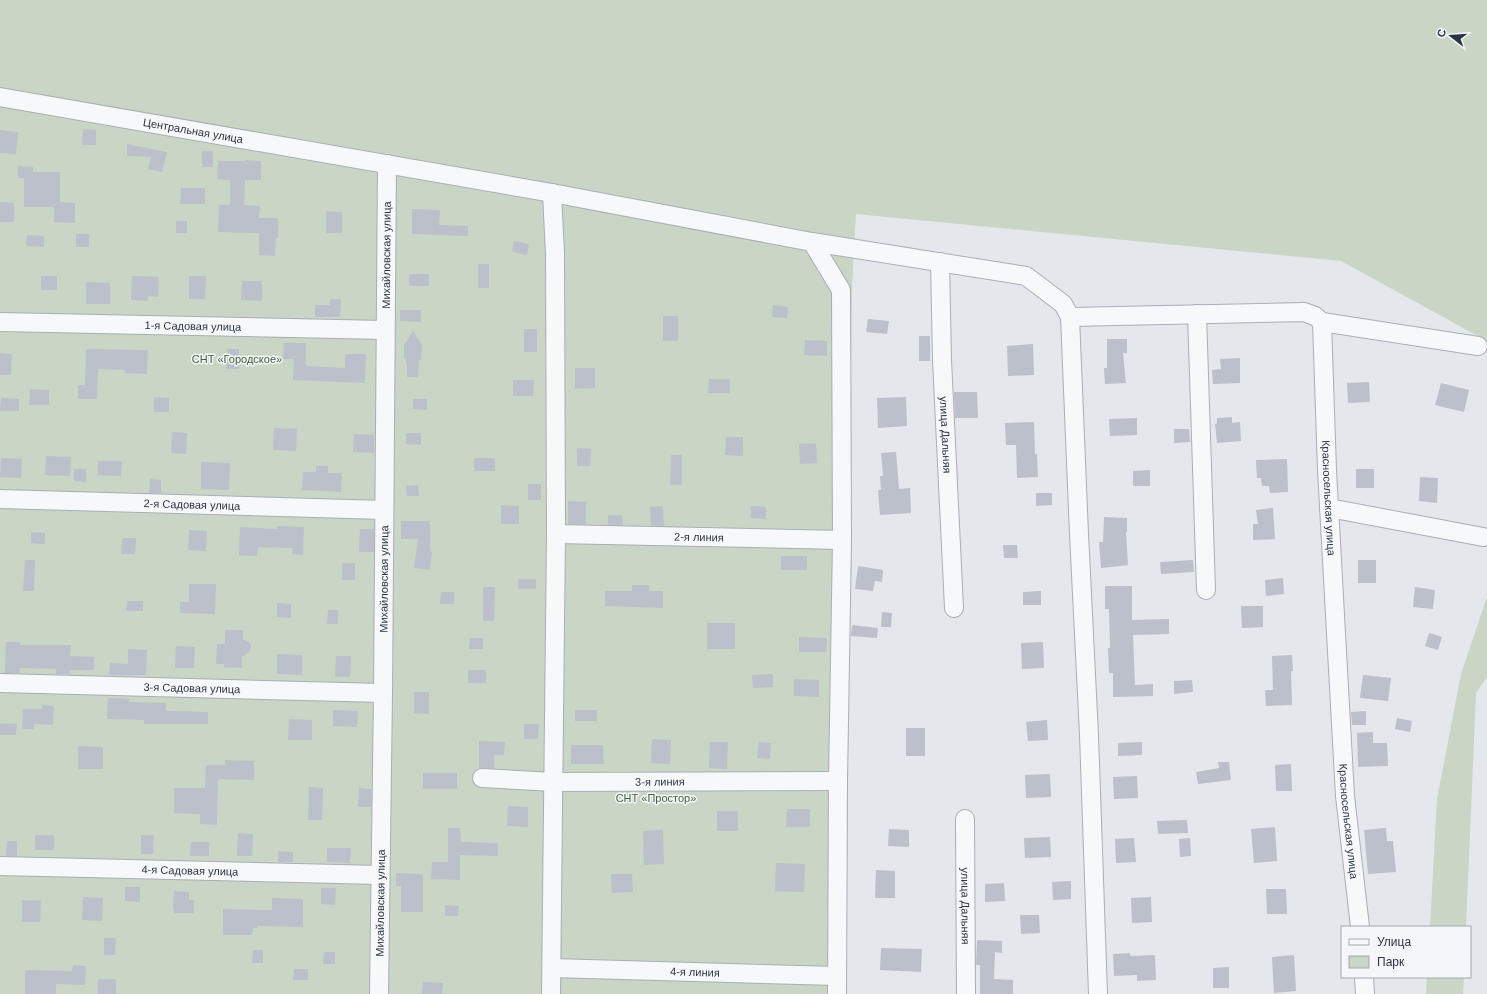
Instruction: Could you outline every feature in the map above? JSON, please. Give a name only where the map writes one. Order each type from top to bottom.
[{"type":"street","name":"Центральная улица","points":[[0,98],[552,193],[812,242],[1026,276],[1063,304],[1070,317]]},
{"type":"street","name":"Михайловская улица","points":[[379,994],[387,164]]},
{"type":"street","points":[[551,994],[556,534],[555,254],[552,193]]},
{"type":"street","points":[[812,242],[841,290],[842,540],[836,994]]},
{"type":"street","name":"улица Дальняя","points":[[940,262],[942,360],[954,608]]},
{"type":"street","points":[[1098,994],[1089,728],[1070,317],[1304,312],[1315,316],[1322,322],[1478,346]]},
{"type":"street","points":[[1197,314],[1206,590]]},
{"type":"street","name":"1-я Садовая улица","points":[[0,322],[385,330]]},
{"type":"street","name":"Красносельская улица","points":[[1322,322],[1329,508],[1345,796],[1360,926]]},
{"type":"street","name":"2-я Садовая улица","points":[[0,500],[384,510]]},
{"type":"street","points":[[1329,508],[1483,537]]},
{"type":"street","name":"2-я линия","points":[[556,534],[842,540]]},
{"type":"street","name":"3-я Садовая улица","points":[[0,683],[383,693]]},
{"type":"street","name":"3-я линия","points":[[482,778],[554,782],[838,781]]},
{"type":"street","name":"улица Дальняя","points":[[965,819],[966,994]]},
{"type":"street","name":"4-я Садовая улица","points":[[0,866],[380,875]]},
{"type":"street","name":"4-я линия","points":[[552,968],[837,976]]},
{"type":"street","points":[[1364,978],[1366,994]]},
{"type":"green space","points":[[0,0],[1487,0],[1487,341],[1341,261],[856,214],[852,287],[846,994],[0,994]]},
{"type":"green space","points":[[1487,597],[1487,677],[1476,693],[1466,926],[1430,926],[1437,799],[1461,674]]},
{"type":"green space","points":[[1427,978],[1464,978],[1463,994],[1426,994]]},
{"type":"building","points":[[83,129],[96,130],[96,145],[82,145]]},
{"type":"building","points":[[0,130],[18,132],[16,154],[0,153]]},
{"type":"building","points":[[127,144],[167,152],[162,172],[148,169],[151,157],[127,156]]},
{"type":"building","points":[[202,151],[213,151],[213,167],[202,167]]},
{"type":"building","points":[[218,161],[261,161],[261,180],[245,180],[244,205],[260,206],[259,218],[278,218],[278,238],[276,238],[275,256],[259,255],[259,233],[218,232],[219,205],[230,205],[230,180],[217,179]]},
{"type":"building","points":[[18,166],[33,167],[33,172],[60,172],[60,202],[75,203],[75,223],[54,222],[54,207],[24,207],[24,178],[18,178]]},
{"type":"building","points":[[181,188],[205,188],[205,204],[180,204]]},
{"type":"building","points":[[0,202],[14,203],[14,222],[0,222]]},
{"type":"building","points":[[412,209],[440,210],[439,225],[468,226],[468,236],[412,234]]},
{"type":"building","points":[[326,211],[342,212],[342,233],[326,233]]},
{"type":"building","points":[[176,221],[187,221],[187,233],[176,233]]},
{"type":"building","points":[[76,234],[89,234],[89,247],[76,247]]},
{"type":"building","points":[[27,235],[44,236],[44,247],[26,246]]},
{"type":"building","points":[[514,241],[529,244],[527,255],[512,252]]},
{"type":"building","points":[[478,264],[489,264],[489,288],[478,288]]},
{"type":"building","points":[[409,274],[429,274],[429,286],[409,286]]},
{"type":"building","points":[[41,276],[57,276],[57,290],[41,290]]},
{"type":"building","points":[[132,276],[159,277],[158,297],[148,296],[148,301],[131,300]]},
{"type":"building","points":[[189,276],[206,276],[205,299],[189,299]]},
{"type":"building","points":[[242,281],[262,281],[262,301],[241,300]]},
{"type":"building","points":[[86,282],[110,283],[110,304],[86,304]]},
{"type":"building","points":[[330,299],[341,299],[340,317],[315,317],[315,305],[330,305]]},
{"type":"building","points":[[773,305],[788,307],[787,318],[772,317]]},
{"type":"building","points":[[400,310],[421,310],[421,322],[400,321]]},
{"type":"building","points":[[663,316],[678,316],[678,341],[663,341]]},
{"type":"building","points":[[868,319],[889,321],[887,334],[866,332]]},
{"type":"building","points":[[524,329],[537,329],[537,352],[524,352]]},
{"type":"building","points":[[413,331],[422,345],[421,360],[419,360],[418,377],[407,377],[407,364],[406,359],[404,359],[404,345]]},
{"type":"building","points":[[919,336],[930,336],[930,361],[919,361]]},
{"type":"building","points":[[1107,339],[1127,339],[1127,353],[1123,353],[1126,383],[1105,384],[1104,368],[1107,368]]},
{"type":"building","points":[[805,340],[827,341],[827,356],[804,355]]},
{"type":"building","points":[[284,343],[306,343],[306,366],[345,368],[345,354],[366,354],[365,383],[293,380],[294,359],[283,359]]},
{"type":"building","points":[[1033,344],[1034,375],[1008,376],[1007,346]]},
{"type":"building","points":[[86,349],[148,350],[147,374],[125,373],[125,370],[98,369],[97,399],[78,399],[78,385],[85,385]]},
{"type":"building","points":[[227,349],[239,349],[239,369],[226,369]]},
{"type":"building","points":[[0,353],[12,354],[11,375],[0,375]]},
{"type":"building","points":[[1240,358],[1240,383],[1213,384],[1212,370],[1221,369],[1220,359]]},
{"type":"building","points":[[575,368],[595,368],[595,388],[575,389]]},
{"type":"building","points":[[709,379],[730,379],[730,393],[708,393]]},
{"type":"building","points":[[513,380],[534,380],[533,396],[513,396]]},
{"type":"building","points":[[1369,382],[1370,402],[1348,403],[1347,383]]},
{"type":"building","points":[[1441,383],[1469,390],[1464,412],[1435,405]]},
{"type":"building","points":[[30,389],[49,390],[49,405],[29,405]]},
{"type":"building","points":[[954,392],[977,392],[978,418],[955,418]]},
{"type":"building","points":[[154,397],[169,398],[169,412],[154,412]]},
{"type":"building","points":[[906,397],[907,426],[878,428],[877,398]]},
{"type":"building","points":[[1,398],[19,399],[19,411],[0,411]]},
{"type":"building","points":[[413,399],[427,399],[427,410],[413,409]]},
{"type":"building","points":[[1232,417],[1232,423],[1240,422],[1241,441],[1217,443],[1215,424],[1217,423],[1217,418]]},
{"type":"building","points":[[1137,418],[1137,435],[1110,436],[1109,419]]},
{"type":"building","points":[[1034,422],[1035,454],[1037,454],[1038,477],[1017,478],[1016,445],[1006,445],[1005,423]]},
{"type":"building","points":[[274,428],[297,429],[296,451],[273,450]]},
{"type":"building","points":[[1174,429],[1189,429],[1190,442],[1174,443]]},
{"type":"building","points":[[172,432],[187,433],[186,454],[171,453]]},
{"type":"building","points":[[406,433],[421,433],[421,445],[406,444]]},
{"type":"building","points":[[354,434],[374,435],[374,453],[353,452]]},
{"type":"building","points":[[726,437],[743,437],[743,456],[725,455]]},
{"type":"building","points":[[816,443],[817,463],[800,464],[799,444]]},
{"type":"building","points":[[577,448],[591,449],[590,466],[577,466]]},
{"type":"building","points":[[896,452],[899,489],[910,488],[911,513],[880,515],[878,490],[881,490],[880,476],[883,476],[881,453]]},
{"type":"building","points":[[671,455],[682,455],[682,485],[670,485]]},
{"type":"building","points":[[46,456],[71,457],[70,476],[45,475]]},
{"type":"building","points":[[1,458],[22,459],[21,478],[0,477]]},
{"type":"building","points":[[474,458],[495,458],[495,471],[474,471]]},
{"type":"building","points":[[1287,459],[1288,492],[1270,493],[1269,486],[1262,486],[1261,478],[1257,478],[1256,460]]},
{"type":"building","points":[[98,461],[122,461],[121,476],[98,475]]},
{"type":"building","points":[[201,462],[230,463],[229,490],[201,489]]},
{"type":"building","points":[[316,466],[328,466],[328,473],[342,473],[341,492],[302,490],[303,472],[316,472]]},
{"type":"building","points":[[74,469],[86,469],[86,482],[74,481]]},
{"type":"building","points":[[1356,469],[1374,469],[1374,488],[1356,488]]},
{"type":"building","points":[[1150,470],[1150,486],[1133,486],[1133,471]]},
{"type":"building","points":[[1420,477],[1438,478],[1437,503],[1419,501]]},
{"type":"building","points":[[150,479],[161,480],[161,493],[149,493]]},
{"type":"building","points":[[528,484],[541,484],[541,500],[528,500]]},
{"type":"building","points":[[418,485],[419,496],[407,496],[406,486]]},
{"type":"building","points":[[1036,493],[1052,493],[1052,505],[1036,506]]},
{"type":"building","points":[[568,501],[586,502],[586,524],[568,524]]},
{"type":"building","points":[[501,505],[519,506],[519,524],[501,524]]},
{"type":"building","points":[[663,506],[664,526],[651,525],[650,507]]},
{"type":"building","points":[[751,506],[766,507],[766,519],[751,518]]},
{"type":"building","points":[[1273,508],[1275,539],[1253,540],[1253,524],[1258,524],[1256,510]]},
{"type":"building","points":[[608,515],[622,515],[623,525],[608,525]]},
{"type":"building","points":[[1104,517],[1127,518],[1126,532],[1128,565],[1101,568],[1099,542],[1103,542]]},
{"type":"building","points":[[401,521],[430,521],[430,551],[432,552],[430,570],[414,568],[418,539],[401,539]]},
{"type":"building","points":[[277,526],[304,527],[303,555],[292,554],[293,548],[258,547],[257,556],[239,555],[240,527],[277,529]]},
{"type":"building","points":[[360,529],[374,529],[374,552],[359,552]]},
{"type":"building","points":[[189,530],[207,531],[206,551],[188,550]]},
{"type":"building","points":[[31,532],[45,533],[45,544],[31,543]]},
{"type":"building","points":[[122,538],[136,538],[135,554],[121,554]]},
{"type":"building","points":[[1003,545],[1017,545],[1018,558],[1004,558]]},
{"type":"building","points":[[781,556],[807,556],[807,570],[781,570]]},
{"type":"building","points":[[25,560],[35,560],[34,591],[23,591]]},
{"type":"building","points":[[1193,560],[1194,572],[1161,574],[1160,562]]},
{"type":"building","points":[[1358,560],[1376,560],[1376,583],[1358,583]]},
{"type":"building","points":[[342,563],[355,563],[355,580],[342,580]]},
{"type":"building","points":[[858,566],[883,570],[882,582],[875,581],[873,591],[855,589]]},
{"type":"building","points":[[1283,578],[1284,594],[1266,596],[1265,580]]},
{"type":"building","points":[[518,579],[536,579],[536,589],[518,589]]},
{"type":"building","points":[[189,584],[216,584],[215,614],[180,613],[180,602],[189,602]]},
{"type":"building","points":[[632,585],[649,585],[649,591],[663,591],[663,608],[605,606],[605,591],[632,591]]},
{"type":"building","points":[[1105,586],[1132,586],[1132,620],[1169,619],[1169,634],[1133,635],[1135,685],[1153,684],[1153,696],[1113,697],[1113,673],[1109,673],[1109,609],[1105,609]]},
{"type":"building","points":[[483,587],[495,587],[494,621],[483,621]]},
{"type":"building","points":[[1415,587],[1435,590],[1433,609],[1413,607]]},
{"type":"building","points":[[1041,591],[1041,605],[1023,605],[1023,592]]},
{"type":"building","points":[[441,592],[454,592],[454,604],[440,604]]},
{"type":"building","points":[[127,601],[143,601],[143,611],[126,611]]},
{"type":"building","points":[[277,603],[291,604],[291,618],[277,617]]},
{"type":"building","points":[[1241,606],[1263,606],[1263,627],[1242,628]]},
{"type":"building","points":[[328,610],[338,610],[338,624],[327,624]]},
{"type":"building","points":[[882,612],[892,613],[891,627],[881,627]]},
{"type":"building","points":[[707,623],[735,623],[735,649],[707,649]]},
{"type":"building","points":[[852,625],[878,628],[877,638],[851,636]]},
{"type":"building","points":[[225,630],[243,630],[243,639],[250,643],[250,651],[242,657],[242,668],[224,667],[224,664],[216,664],[217,644],[225,644]]},
{"type":"building","points":[[1429,633],[1442,637],[1438,650],[1425,646]]},
{"type":"building","points":[[799,637],[827,638],[826,652],[799,652]]},
{"type":"building","points":[[470,638],[483,638],[483,649],[469,649]]},
{"type":"building","points":[[6,642],[20,642],[20,645],[71,645],[70,656],[94,657],[94,670],[70,670],[70,674],[56,674],[56,669],[20,668],[19,673],[5,673]]},
{"type":"building","points":[[1043,642],[1044,668],[1022,669],[1021,643]]},
{"type":"building","points":[[176,646],[195,647],[194,668],[175,668]]},
{"type":"building","points":[[128,649],[147,650],[146,675],[109,675],[110,663],[128,664]]},
{"type":"building","points":[[277,654],[302,655],[302,675],[277,674]]},
{"type":"building","points":[[1292,655],[1292,705],[1266,706],[1265,690],[1273,690],[1272,656]]},
{"type":"building","points":[[336,656],[351,656],[350,677],[335,677]]},
{"type":"building","points":[[468,670],[486,670],[486,683],[468,683]]},
{"type":"building","points":[[773,674],[773,687],[753,688],[752,675]]},
{"type":"building","points":[[1363,675],[1391,678],[1388,701],[1360,698]]},
{"type":"building","points":[[794,679],[819,680],[819,697],[794,696]]},
{"type":"building","points":[[1192,680],[1193,692],[1174,694],[1174,681]]},
{"type":"building","points":[[414,692],[429,692],[429,714],[414,713]]},
{"type":"building","points":[[108,698],[129,699],[129,702],[166,703],[166,711],[208,712],[208,724],[144,724],[144,720],[107,719]]},
{"type":"building","points":[[42,705],[54,706],[53,725],[34,724],[34,729],[22,729],[23,709],[42,709]]},
{"type":"building","points":[[333,710],[358,711],[357,727],[333,726]]},
{"type":"building","points":[[575,710],[597,710],[597,721],[575,721]]},
{"type":"building","points":[[1366,711],[1366,725],[1352,725],[1351,712]]},
{"type":"building","points":[[1397,718],[1412,721],[1410,732],[1395,729]]},
{"type":"building","points":[[289,719],[312,720],[312,740],[288,740]]},
{"type":"building","points":[[1047,720],[1048,740],[1028,741],[1026,722]]},
{"type":"building","points":[[0,723],[17,724],[16,735],[0,735]]},
{"type":"building","points":[[524,724],[539,724],[538,739],[524,739]]},
{"type":"building","points":[[906,728],[925,728],[925,756],[906,756]]},
{"type":"building","points":[[1373,732],[1373,743],[1387,743],[1388,766],[1358,767],[1357,733]]},
{"type":"building","points":[[652,739],[671,740],[670,764],[651,763]]},
{"type":"building","points":[[479,741],[505,742],[504,755],[494,755],[494,768],[479,768]]},
{"type":"building","points":[[710,742],[728,742],[727,769],[709,768]]},
{"type":"building","points":[[759,742],[771,743],[770,759],[757,758]]},
{"type":"building","points":[[1142,742],[1142,755],[1118,756],[1118,743]]},
{"type":"building","points":[[571,745],[603,745],[604,764],[571,764]]},
{"type":"building","points":[[78,746],[103,747],[103,769],[78,769]]},
{"type":"building","points":[[225,760],[254,761],[254,780],[218,780],[217,825],[200,824],[200,814],[174,813],[174,788],[205,788],[206,765],[225,765]]},
{"type":"building","points":[[1218,762],[1229,762],[1231,780],[1198,784],[1196,772],[1219,768]]},
{"type":"building","points":[[1291,764],[1292,791],[1276,791],[1275,765]]},
{"type":"building","points":[[423,773],[457,773],[457,789],[423,789]]},
{"type":"building","points":[[1050,774],[1051,797],[1026,798],[1025,775]]},
{"type":"building","points":[[1137,776],[1138,798],[1114,799],[1113,777]]},
{"type":"building","points":[[309,787],[323,788],[322,820],[308,820]]},
{"type":"building","points":[[359,788],[371,789],[371,807],[358,807]]},
{"type":"building","points":[[508,806],[528,807],[528,827],[507,826]]},
{"type":"building","points":[[787,809],[810,809],[810,827],[786,827]]},
{"type":"building","points":[[717,811],[738,811],[738,831],[717,831]]},
{"type":"building","points":[[1187,820],[1188,833],[1158,834],[1157,821]]},
{"type":"building","points":[[1275,827],[1277,861],[1254,863],[1251,829]]},
{"type":"building","points":[[448,828],[460,828],[461,842],[498,843],[498,856],[460,855],[460,880],[431,879],[432,862],[448,862]]},
{"type":"building","points":[[1386,828],[1387,841],[1393,841],[1396,872],[1368,874],[1364,830]]},
{"type":"building","points":[[889,829],[909,830],[909,847],[888,846]]},
{"type":"building","points":[[663,830],[664,864],[644,865],[643,831]]},
{"type":"building","points":[[238,833],[253,834],[252,856],[237,856]]},
{"type":"building","points":[[35,835],[54,835],[54,850],[35,850]]},
{"type":"building","points":[[141,835],[154,835],[153,854],[141,854]]},
{"type":"building","points":[[1050,837],[1051,857],[1025,858],[1024,838]]},
{"type":"building","points":[[1134,838],[1136,862],[1116,863],[1115,839]]},
{"type":"building","points":[[1190,838],[1191,856],[1180,857],[1179,839]]},
{"type":"building","points":[[7,841],[17,841],[17,856],[6,856]]},
{"type":"building","points":[[191,842],[209,842],[209,856],[190,856]]},
{"type":"building","points":[[327,848],[351,848],[350,863],[327,862]]},
{"type":"building","points":[[278,851],[293,852],[293,862],[278,862]]},
{"type":"building","points":[[776,863],[805,864],[804,892],[775,891]]},
{"type":"building","points":[[876,870],[895,871],[895,898],[875,898]]},
{"type":"building","points":[[396,873],[423,874],[423,912],[401,912],[401,886],[396,886]]},
{"type":"building","points":[[611,874],[632,874],[633,892],[612,893]]},
{"type":"building","points":[[1071,881],[1071,899],[1053,900],[1052,882]]},
{"type":"building","points":[[1004,883],[1005,901],[985,902],[985,884]]},
{"type":"building","points":[[125,887],[140,887],[140,902],[125,901]]},
{"type":"building","points":[[321,888],[336,888],[335,905],[321,904]]},
{"type":"building","points":[[1266,889],[1286,889],[1287,914],[1267,914]]},
{"type":"building","points":[[174,891],[189,892],[189,900],[194,900],[194,913],[174,913]]},
{"type":"building","points":[[83,897],[103,898],[102,921],[82,920]]},
{"type":"building","points":[[1151,897],[1152,922],[1132,923],[1131,898]]},
{"type":"building","points":[[272,898],[303,899],[303,927],[257,926],[257,928],[253,928],[252,935],[223,935],[223,909],[272,910]]},
{"type":"building","points":[[22,900],[41,901],[40,922],[22,922]]},
{"type":"building","points":[[445,905],[459,906],[458,916],[445,916]]},
{"type":"building","points":[[1020,915],[1039,915],[1040,933],[1021,934]]},
{"type":"building","points":[[104,938],[116,938],[115,955],[104,955]]},
{"type":"building","points":[[977,940],[1002,941],[1002,953],[995,952],[994,979],[1013,980],[1013,994],[980,994],[980,965],[976,965]]},
{"type":"building","points":[[881,948],[922,949],[921,972],[880,970]]},
{"type":"building","points":[[253,950],[263,950],[263,963],[252,963]]},
{"type":"building","points":[[324,952],[335,952],[335,964],[323,964]]},
{"type":"building","points":[[1130,953],[1130,956],[1155,955],[1156,980],[1137,981],[1137,975],[1114,976],[1113,954]]},
{"type":"building","points":[[1294,955],[1296,991],[1274,993],[1272,957]]},
{"type":"building","points":[[73,965],[86,966],[85,985],[56,984],[56,994],[25,994],[25,970],[72,971]]},
{"type":"building","points":[[1229,967],[1229,988],[1213,988],[1213,968]]},
{"type":"building","points":[[294,969],[308,969],[308,980],[293,980]]},
{"type":"building","points":[[98,979],[116,979],[116,994],[98,994]]},
{"type":"building","points":[[423,982],[443,983],[442,994],[422,994]]},
{"type":"park label","name":"СНТ «Городское»","points":[[237,359]]},
{"type":"park label","name":"СНТ «Простор»","points":[[656,798]]}]
